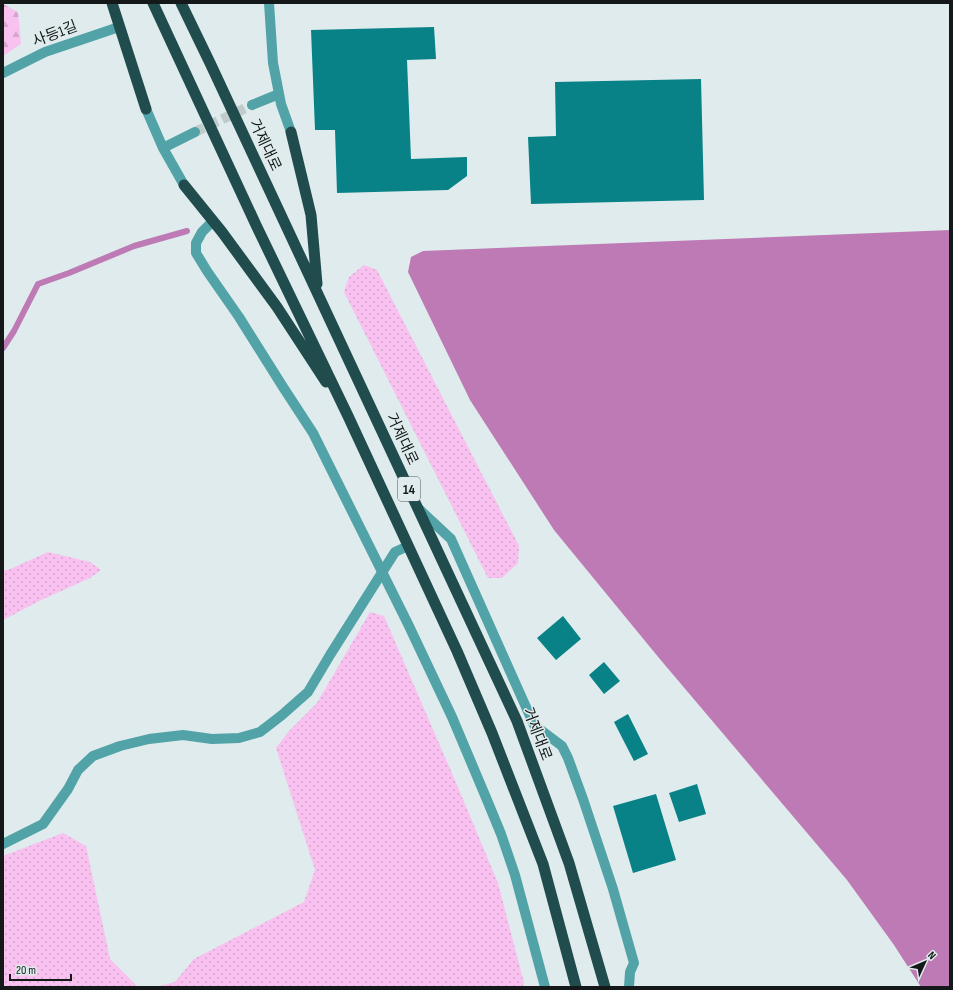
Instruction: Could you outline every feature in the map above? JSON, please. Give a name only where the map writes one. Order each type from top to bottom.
[{"type":"highway","points":[[112,3],[146,109]]},
{"type":"highway","name":"14","points":[[153,3],[457,651],[492,733],[543,864],[576,987]]},
{"type":"highway","name":"거제대로","points":[[181,3],[318,293],[516,721],[569,863],[605,987]]},
{"type":"highway","points":[[291,132],[311,215],[318,293]]},
{"type":"highway","points":[[184,185],[213,221],[277,307],[348,416]]},
{"type":"street","points":[[269,3],[272,63],[281,104],[291,132]]},
{"type":"street","name":"사등1길","points":[[3,73],[45,52],[119,27]]},
{"type":"street","points":[[252,105],[279,94]]},
{"type":"street","points":[[146,109],[163,148],[184,185]]},
{"type":"street","points":[[163,148],[195,132]]},
{"type":"street","points":[[213,221],[202,232],[196,243],[196,253],[206,271],[239,317],[313,433],[408,624],[452,717],[501,834],[515,875],[545,987]]},
{"type":"street","points":[[418,508],[450,539],[534,725],[562,746],[568,758],[613,889],[634,964],[630,972],[629,987]]},
{"type":"street","points":[[3,844],[43,824],[68,788],[78,770],[93,756],[120,746],[156,738],[183,735],[212,739],[238,738],[260,732],[308,692],[382,572],[396,552],[408,546]]},
{"type":"green space","points":[[3,4],[18,12],[21,44],[3,56]]},
{"type":"green space","points":[[364,265],[377,270],[519,546],[518,563],[502,578],[488,578],[344,292],[349,277]]},
{"type":"green space","points":[[48,552],[90,562],[101,570],[90,578],[41,600],[3,620],[3,570],[8,570]]},
{"type":"green space","points":[[370,612],[384,616],[498,883],[524,983],[523,987],[156,987],[175,982],[194,959],[304,902],[315,870],[276,748],[289,731],[317,703]]},
{"type":"green space","points":[[63,833],[86,846],[110,959],[138,987],[3,987],[3,856]]},
{"type":"shaded area","points":[[950,230],[950,987],[921,987],[894,945],[847,880],[659,658],[554,530],[470,400],[408,272],[411,257],[423,251]]},
{"type":"building","points":[[434,27],[436,59],[407,60],[411,159],[467,157],[467,176],[448,190],[337,193],[335,130],[315,130],[311,30]]},
{"type":"building","points":[[701,79],[704,200],[531,204],[528,137],[556,136],[555,82]]},
{"type":"building","points":[[563,616],[581,639],[556,660],[537,638]]},
{"type":"building","points":[[604,662],[620,681],[604,694],[589,675]]},
{"type":"building","points":[[628,714],[648,754],[634,761],[614,722]]},
{"type":"building","points":[[697,784],[706,814],[679,822],[669,793]]},
{"type":"building","points":[[656,794],[676,860],[633,873],[613,806]]},
{"type":"waterway","points":[[3,348],[14,331],[38,284],[134,246],[187,231]]},
{"type":"tunnel","points":[[195,132],[252,105]]}]
